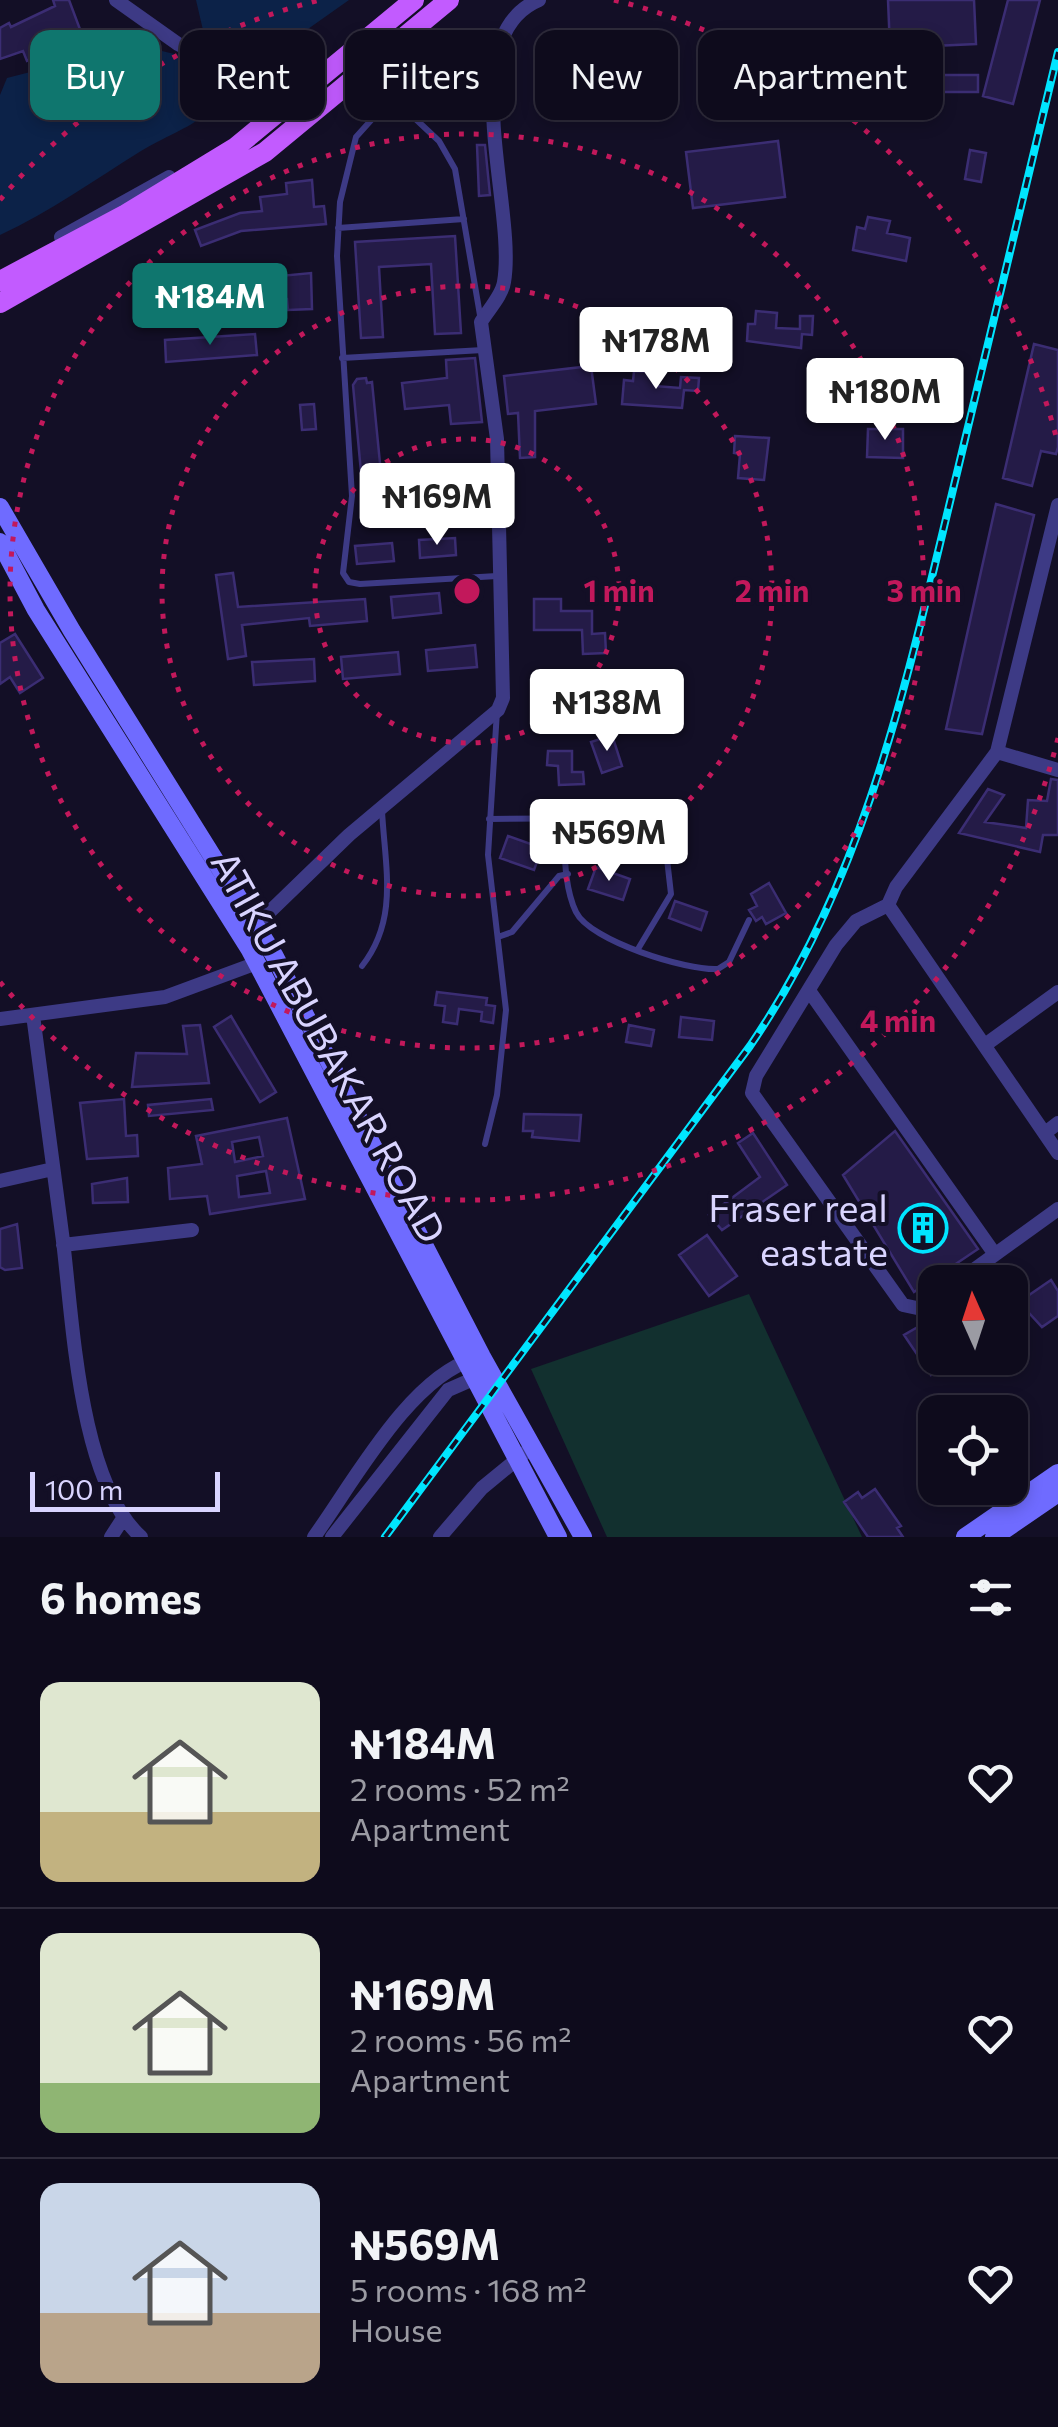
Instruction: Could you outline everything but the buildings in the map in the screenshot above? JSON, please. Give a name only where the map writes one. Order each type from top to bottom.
[{"type":"main road","points":[[379,30],[414,0]]},
{"type":"main road","points":[[415,30],[449,0]]},
{"type":"main road","points":[[325,75],[345,58]]},
{"type":"main road","points":[[0,302],[191,198],[265,152],[345,88]]},
{"type":"main road","points":[[0,281],[192,176],[270,120]]},
{"type":"street","points":[[116,0],[180,45]]},
{"type":"street","points":[[256,925],[349,834],[498,710],[502,698],[497,440],[481,322],[501,292],[506,249],[494,52],[511,22],[539,0]]},
{"type":"street","points":[[0,270],[266,120]]},
{"type":"street","points":[[918,1308],[903,1305],[753,1096],[756,1076],[856,921],[888,905],[896,887],[997,752],[1053,546],[1058,506]]},
{"type":"street","points":[[0,507],[72,632],[256,925],[350,1095],[476,1367],[532,1447],[583,1537]]},
{"type":"street","name":"ATIKU ABUBAKAR ROAD","points":[[0,542],[36,610],[257,963],[476,1367],[514,1458],[558,1537]]},
{"type":"street","points":[[997,752],[1058,770]]},
{"type":"street","points":[[888,905],[1058,1153]]},
{"type":"street","points":[[0,1019],[164,997],[257,963]]},
{"type":"street","points":[[810,992],[994,1253]]},
{"type":"street","points":[[985,1045],[1058,992]]},
{"type":"street","points":[[33,1014],[84,1398],[102,1470],[122,1520],[141,1537]]},
{"type":"street","points":[[1045,1133],[1058,1123]]},
{"type":"street","points":[[0,1182],[53,1169]]},
{"type":"street","points":[[979,1265],[1058,1209]]},
{"type":"street","points":[[63,1244],[192,1230]]},
{"type":"street","points":[[314,1537],[412,1403],[440,1372],[476,1367]]},
{"type":"street","points":[[332,1537],[428,1413],[476,1367]]},
{"type":"street","points":[[440,1537],[458,1512],[514,1458],[532,1447]]},
{"type":"street","points":[[965,1537],[1058,1473]]},
{"type":"street","points":[[994,1537],[1058,1494]]},
{"type":"street","points":[[111,1537],[122,1520]]},
{"type":"lane","points":[[371,120],[356,137],[345,168],[338,228],[352,496],[344,548],[347,580],[360,584],[499,576]]},
{"type":"lane","points":[[415,120],[449,155],[481,322]]},
{"type":"lane","points":[[338,228],[464,218]]},
{"type":"lane","points":[[342,358],[484,350]]},
{"type":"lane","points":[[485,1144],[496,1095],[506,1010],[490,892],[489,819],[498,710]]},
{"type":"lane","points":[[362,966],[376,948],[386,922],[382,810]]},
{"type":"lane","points":[[489,819],[600,816],[636,824],[666,859],[671,894],[638,949]]},
{"type":"lane","points":[[563,818],[572,900],[583,922],[638,949],[697,968],[718,970],[730,962],[749,920]]},
{"type":"lane","points":[[498,937],[512,932],[558,876],[568,874]]},
{"type":"green space","points":[[749,1294],[862,1537],[607,1537],[531,1369]]},
{"type":"water","points":[[196,0],[349,0],[306,30],[203,30]]},
{"type":"water","points":[[160,51],[180,55],[180,120],[198,120],[0,235],[0,95],[7,78],[30,72],[30,120],[160,120]]},
{"type":"railway","points":[[385,1537],[750,1046],[789,983],[822,918],[851,852],[896,715],[1058,52]]},
{"type":"place","name":"Fraser real eastate","points":[[923,1228]]}]
